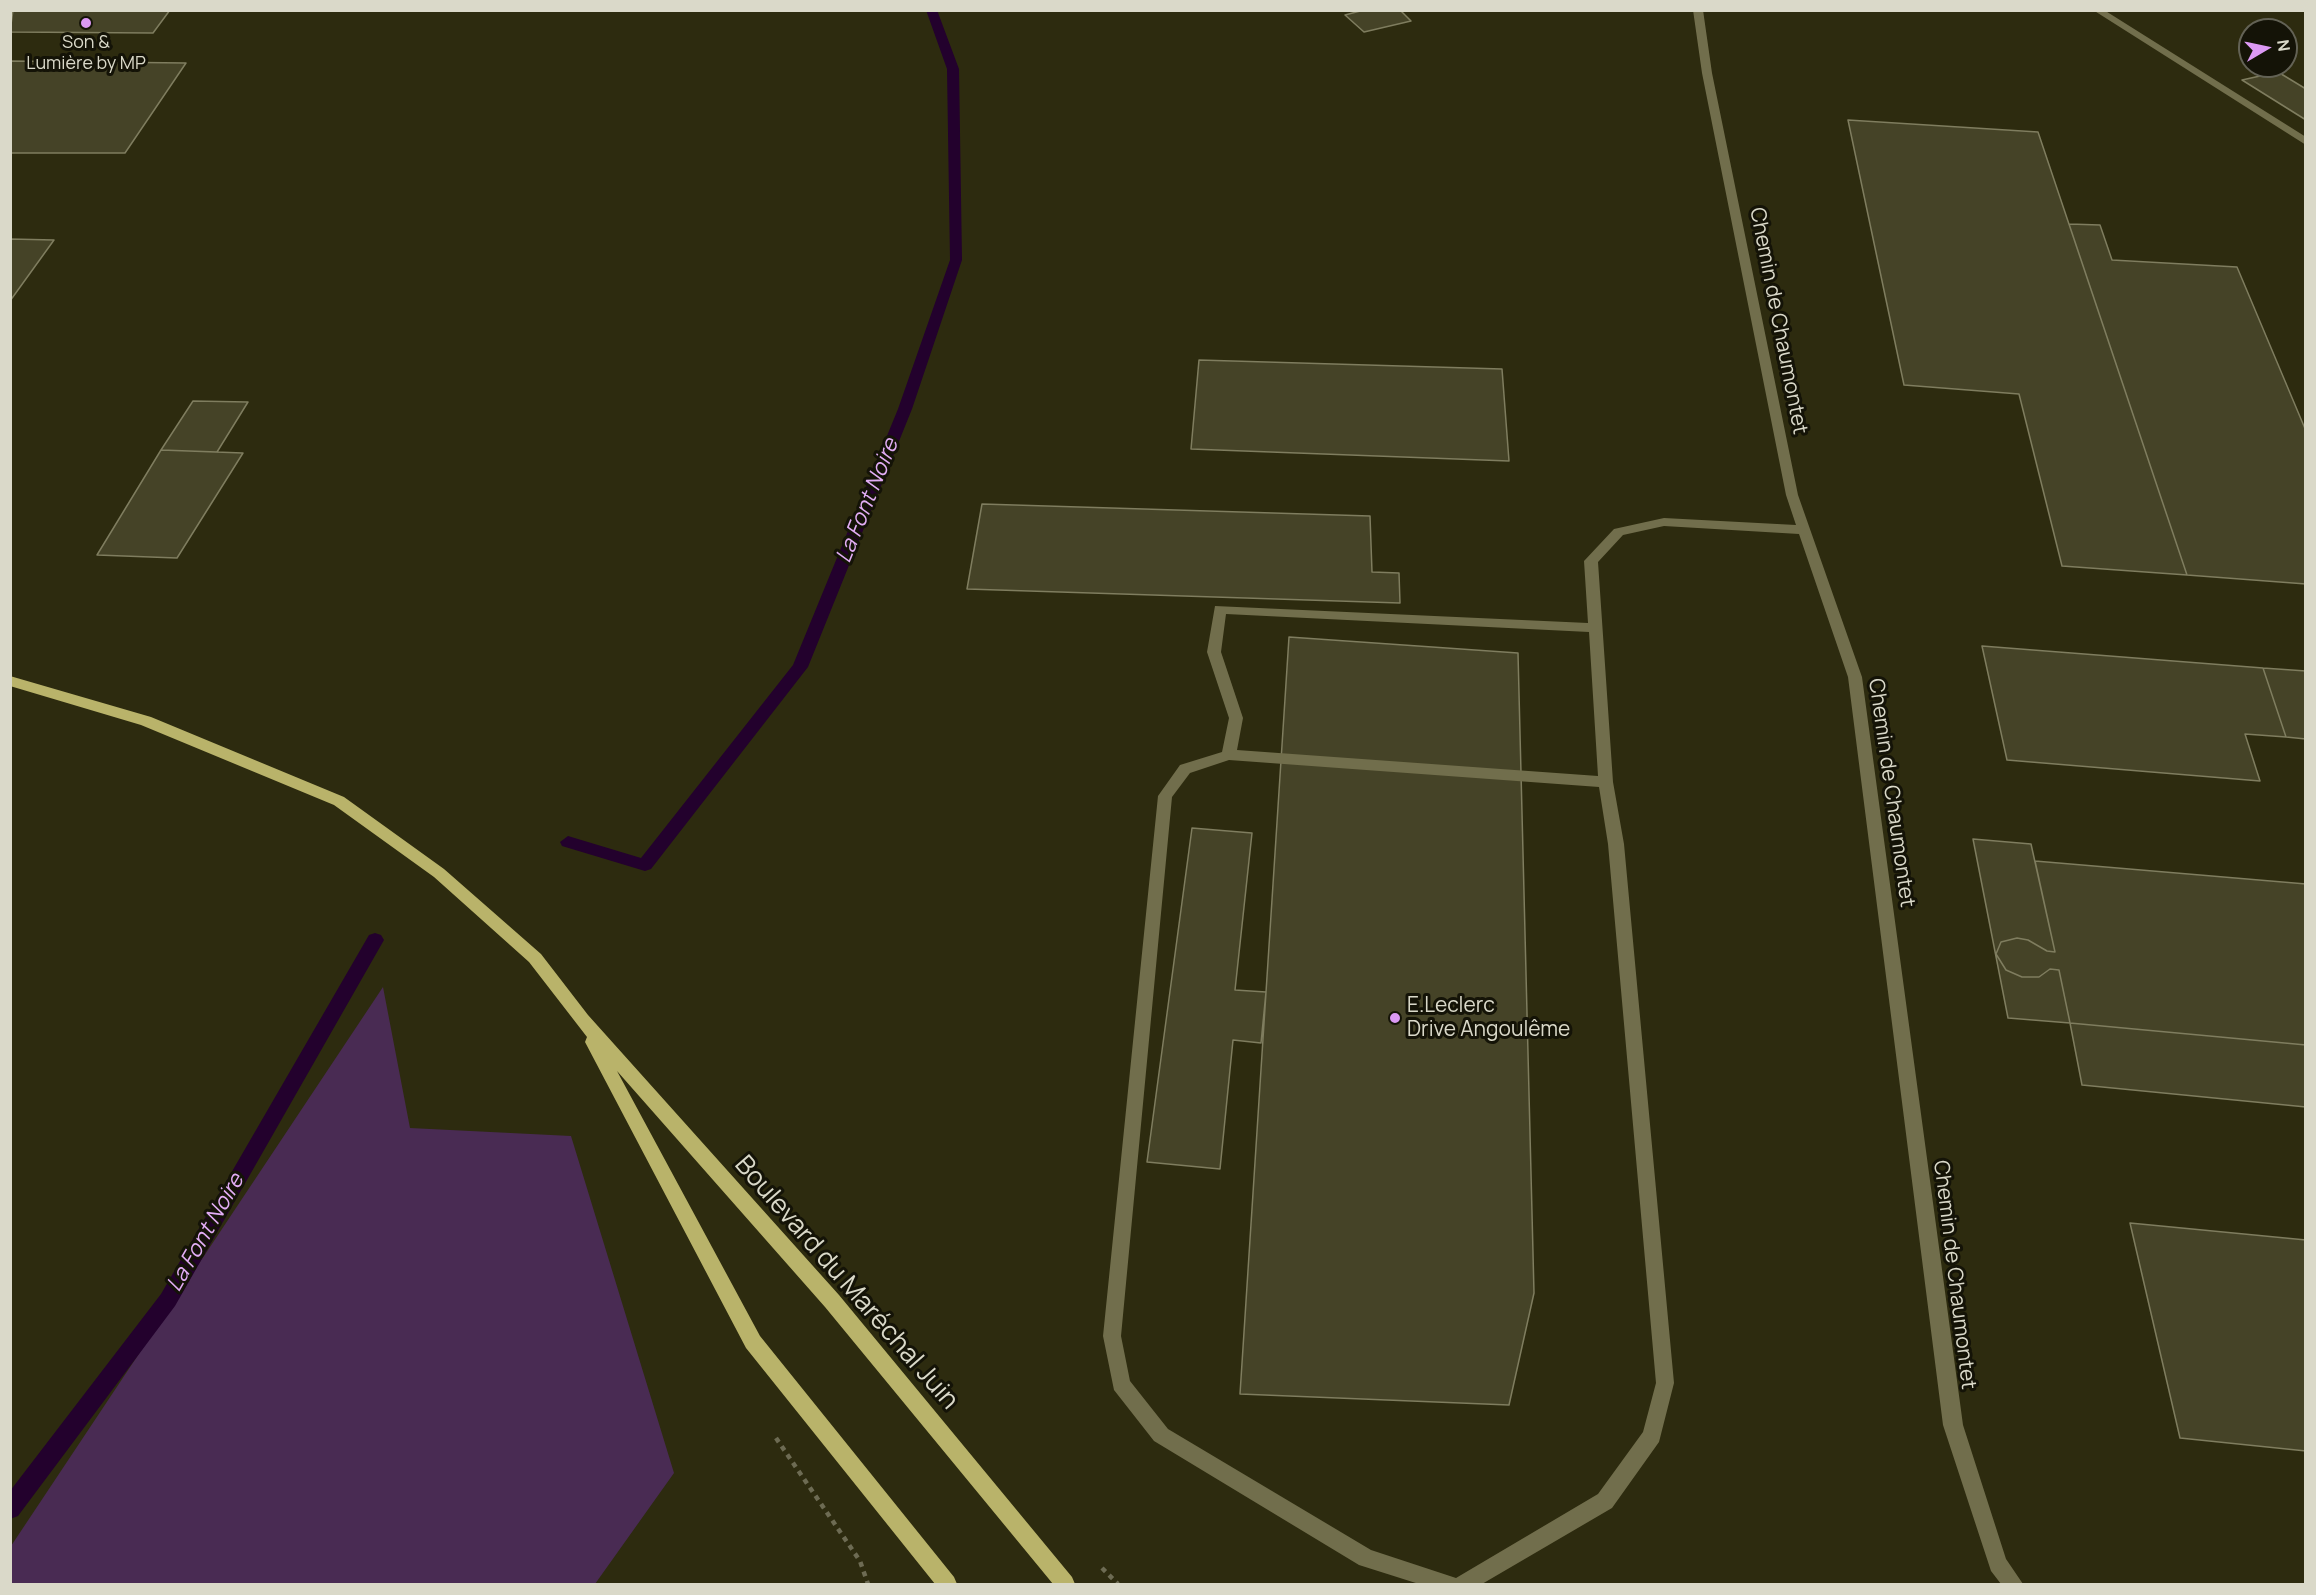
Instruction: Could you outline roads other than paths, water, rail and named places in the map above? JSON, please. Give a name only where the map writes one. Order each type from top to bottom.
[{"type":"main road","name":"Boulevard du Maréchal Juin","points":[[10,681],[146,721],[339,801],[439,873],[535,958],[582,1020],[832,1301],[1065,1584]]},
{"type":"main road","name":"Boulevard du Maréchal Juin","points":[[582,1020],[753,1342],[947,1584]]},
{"type":"street","name":"Chemin de Chaumontet","points":[[1698,10],[1707,73],[1792,495],[1855,677],[1953,1425],[1998,1564],[2013,1584]]},
{"type":"street","points":[[2097,10],[2306,142]]},
{"type":"street","points":[[1464,1584],[1605,1501],[1652,1436],[1665,1383],[1616,844],[1606,782],[1591,561],[1619,532],[1664,522],[1804,530]]},
{"type":"street","points":[[1229,755],[1236,718],[1214,652],[1220,609],[1596,628]]},
{"type":"street","points":[[1449,1584],[1365,1558],[1161,1435],[1121,1384],[1112,1336],[1165,796],[1185,769],[1229,755],[1606,782]]},
{"type":"waterway","name":"La Font Noire","points":[[568,842],[645,865],[800,667],[905,409],[956,260],[953,69],[931,10]]},
{"type":"waterway","name":"La Font Noire","points":[[10,1509],[168,1300],[375,940]]},
{"type":"place","name":"Son & Lumière by MP","points":[[86,23]]},
{"type":"place","name":"E.Leclerc Drive Angoulême","points":[[1395,1018]]}]
